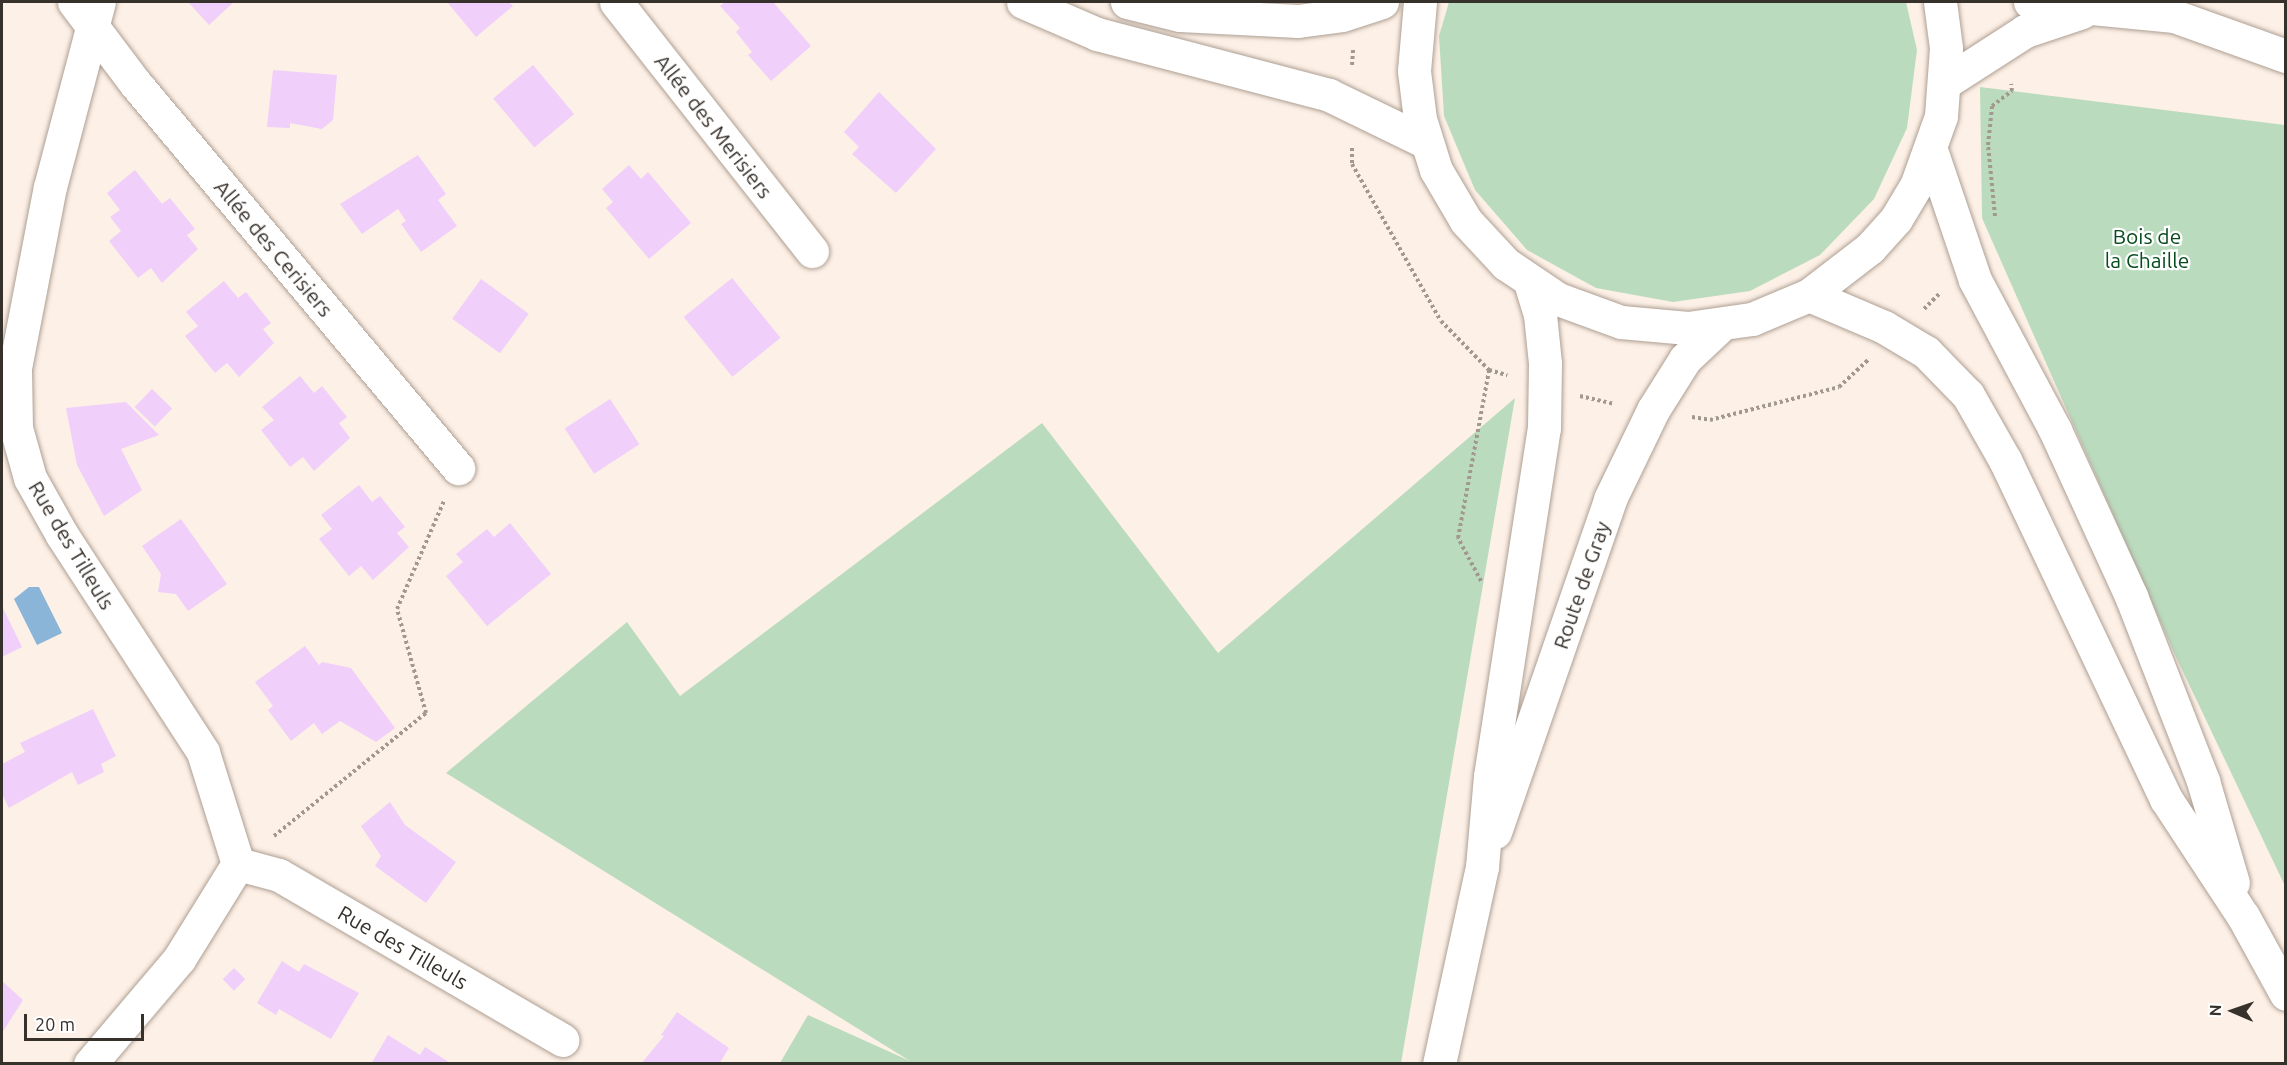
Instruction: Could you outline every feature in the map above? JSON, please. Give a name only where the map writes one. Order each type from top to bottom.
[{"type":"main road","name":"Allée des Merisiers","points":[[616,2],[812,251]]},
{"type":"main road","points":[[1023,2],[1097,34],[1329,95],[1426,142]]},
{"type":"main road","points":[[1127,2],[1180,15],[1240,20],[1298,21],[1368,7]]},
{"type":"main road","points":[[1420,2],[1414,71],[1426,142],[1436,170],[1466,220],[1506,264],[1558,299],[1621,322],[1688,328],[1752,319],[1809,295],[1841,274],[1883,234],[1916,186],[1931,150],[1946,82],[1946,48],[1940,2]]},
{"type":"main road","points":[[2030,2],[2174,16],[2286,56]]},
{"type":"main road","points":[[1946,82],[2025,31],[2094,8]]},
{"type":"main road","name":"Allée des Cerisiers","points":[[89,9],[135,82],[458,468]]},
{"type":"main road","name":"Rue des Tilleuls","points":[[89,9],[50,188],[17,356],[16,428],[30,478],[62,535],[203,752],[238,864],[279,875],[563,1040]]},
{"type":"main road","points":[[1931,150],[1975,280],[2055,430],[2131,596],[2203,781],[2243,916]]},
{"type":"main road","name":"Route de Gray","points":[[1439,1064],[1482,867],[1490,776],[1545,428],[1545,386],[1540,315],[1530,282]]},
{"type":"main road","points":[[1809,295],[1896,334],[1926,352],[1968,395],[2005,460],[2166,799],[2243,916],[2286,994]]},
{"type":"main road","name":"Route de Gray","points":[[1482,867],[1521,768],[1610,499],[1653,410],[1685,359],[1721,325]]},
{"type":"main road","points":[[90,1064],[179,959],[238,864]]},
{"type":"path","points":[[1368,7],[1352,105],[1352,164],[1441,321],[1489,370],[1597,401],[1710,420],[1839,387],[1934,300],[1995,217],[1988,146],[1992,106],[2012,91],[2003,44]]},
{"type":"path","points":[[1489,370],[1458,538],[1484,585],[1514,621]]},
{"type":"path","points":[[238,864],[426,713],[397,609],[458,468]]},
{"type":"green space","points":[[1449,2],[1906,2],[1917,50],[1907,128],[1874,199],[1820,255],[1750,291],[1673,302],[1596,288],[1527,250],[1475,190],[1444,116],[1439,36]]},
{"type":"green space","name":"Bois de la Chaille","points":[[1980,87],[2285,125],[2285,886],[2176,657],[1982,218]]},
{"type":"green space","points":[[1515,398],[1401,1063],[780,1063],[808,1015],[910,1061],[446,773],[627,622],[680,696],[1042,423],[1218,653]]},
{"type":"water","points":[[29,587],[39,587],[62,633],[37,645],[14,599]]},
{"type":"building","points":[[188,2],[234,2],[209,25]]},
{"type":"building","points":[[447,2],[509,2],[513,6],[476,37]]},
{"type":"building","points":[[725,2],[773,2],[811,46],[771,81],[748,55],[752,52],[736,32],[740,28],[720,6]]},
{"type":"building","points":[[533,65],[574,114],[534,147],[493,98]]},
{"type":"building","points":[[273,70],[337,75],[333,120],[322,129],[290,123],[290,128],[267,127]]},
{"type":"building","points":[[879,92],[936,149],[896,193],[852,154],[859,147],[844,132]]},
{"type":"building","points":[[418,155],[446,194],[438,200],[457,226],[421,252],[401,224],[406,221],[398,209],[362,234],[340,204]]},
{"type":"building","points":[[629,165],[641,179],[648,172],[691,223],[649,259],[606,208],[613,202],[602,189]]},
{"type":"building","points":[[135,170],[162,204],[170,198],[195,229],[187,235],[198,249],[162,283],[151,268],[138,278],[109,241],[121,231],[110,217],[120,210],[107,193]]},
{"type":"building","points":[[732,278],[780,338],[732,377],[684,317]]},
{"type":"building","points":[[481,279],[529,314],[500,353],[452,319]]},
{"type":"building","points":[[224,281],[238,298],[246,292],[271,323],[263,329],[274,343],[239,377],[227,363],[215,373],[185,336],[198,326],[186,312]]},
{"type":"building","points":[[300,376],[314,393],[322,386],[347,417],[339,423],[350,438],[314,471],[303,457],[290,467],[261,430],[274,420],[262,407]]},
{"type":"building","points":[[152,389],[172,408],[155,426],[135,407]]},
{"type":"building","points":[[610,399],[639,444],[594,474],[565,428]]},
{"type":"building","points":[[126,402],[159,435],[121,449],[142,490],[104,516],[77,465],[66,408]]},
{"type":"building","points":[[359,485],[372,502],[380,496],[405,527],[397,533],[409,547],[373,580],[361,566],[349,576],[319,539],[332,529],[321,515]]},
{"type":"building","points":[[181,519],[227,584],[188,611],[176,594],[158,592],[161,574],[142,546]]},
{"type":"building","points":[[510,523],[551,574],[487,626],[446,576],[463,562],[456,554],[487,529],[494,537]]},
{"type":"building","points":[[2,606],[22,647],[2,657]]},
{"type":"building","points":[[305,646],[319,665],[322,662],[351,668],[395,728],[376,742],[340,721],[322,734],[314,723],[291,741],[268,710],[273,706],[255,682]]},
{"type":"building","points":[[93,709],[116,756],[101,764],[104,772],[78,785],[72,772],[9,808],[2,794],[2,764],[25,752],[20,743]]},
{"type":"building","points":[[390,802],[405,825],[456,862],[426,903],[375,866],[381,856],[361,826]]},
{"type":"building","points":[[282,961],[299,972],[304,964],[359,993],[331,1039],[279,1009],[276,1015],[257,1003]]},
{"type":"building","points":[[234,968],[245,979],[234,991],[223,979]]},
{"type":"building","points":[[2,981],[23,1000],[2,1033]]},
{"type":"building","points":[[677,1012],[729,1048],[719,1064],[641,1064],[664,1036],[661,1035]]},
{"type":"building","points":[[388,1035],[420,1055],[425,1047],[452,1064],[371,1064]]}]
